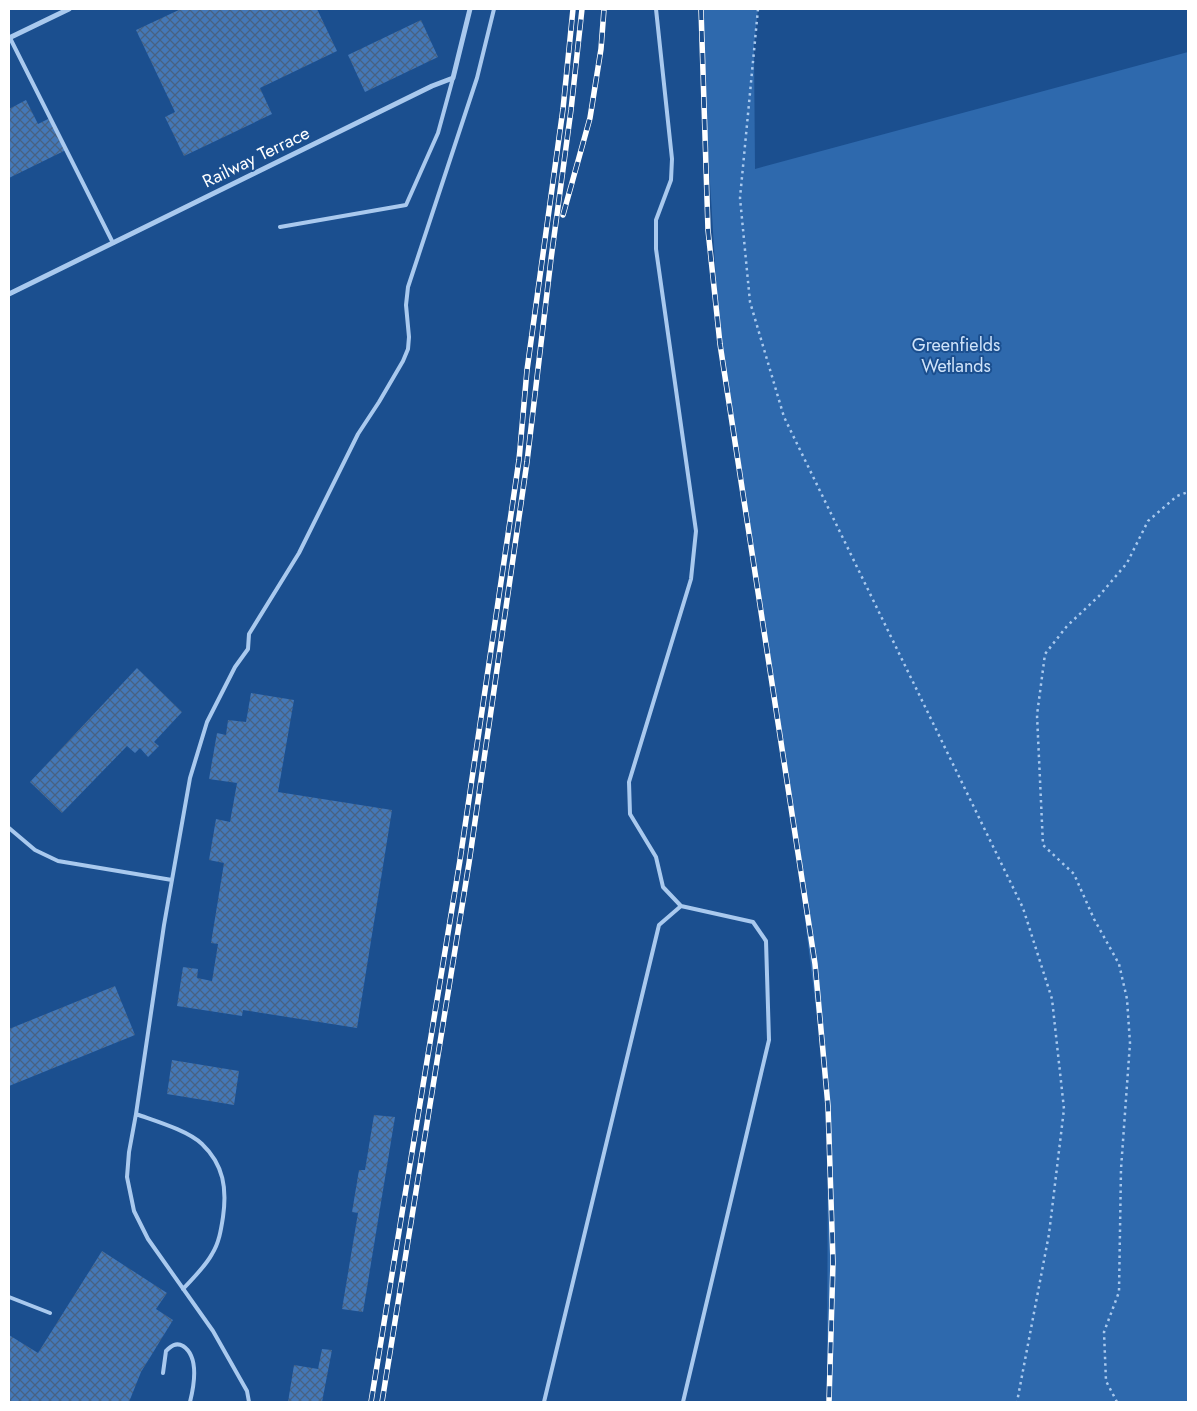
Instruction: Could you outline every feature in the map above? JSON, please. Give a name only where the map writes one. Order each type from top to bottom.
[{"type":"street","points":[[9,38],[69,9]]},
{"type":"street","points":[[453,78],[470,9]]},
{"type":"street","name":"Railway Terrace","points":[[9,294],[432,86],[453,78]]},
{"type":"lane","points":[[249,1402],[247,1391],[213,1331],[148,1239],[134,1212],[127,1177],[129,1152],[172,880],[190,778],[207,722],[235,667],[248,649],[249,634],[299,553],[358,434],[379,402],[405,355],[409,337],[406,305],[408,287],[477,78],[494,9]]},
{"type":"lane","points":[[656,9],[672,159],[671,180],[656,220],[656,249],[696,531],[691,579],[628,782],[630,814],[656,857],[663,887],[681,906],[753,922],[766,941],[769,1040],[683,1402]]},
{"type":"lane","points":[[9,38],[113,242]]},
{"type":"lane","points":[[280,227],[406,205],[438,133],[453,78]]},
{"type":"lane","points":[[9,828],[30,847],[58,861],[172,880]]},
{"type":"lane","points":[[544,1402],[659,924],[681,906]]},
{"type":"lane","points":[[136,1114],[176,1129],[201,1143],[215,1159],[223,1181],[226,1196],[221,1234],[213,1253],[183,1289]]},
{"type":"lane","points":[[9,1297],[50,1313]]},
{"type":"lane","points":[[163,1373],[166,1351],[171,1346],[178,1344],[185,1348],[192,1357],[194,1367],[190,1402]]},
{"type":"path","points":[[758,9],[740,198],[750,302],[781,407],[784,417],[1024,908],[1052,999],[1064,1109],[1049,1234],[1017,1402]]},
{"type":"path","points":[[1117,1402],[1106,1380],[1104,1332],[1118,1292],[1121,1168],[1130,1043],[1127,999],[1119,964],[1094,919],[1074,874],[1043,845],[1036,715],[1045,654],[1067,626],[1099,596],[1127,563],[1148,521],[1177,496],[1188,492]]},
{"type":"green space","name":"Greenfields Wetlands","points":[[701,9],[758,9],[754,46],[755,169],[1188,52],[1188,1402],[827,1402],[828,1106],[790,798],[720,344]]},
{"type":"building","points":[[181,9],[317,9],[337,51],[260,88],[272,114],[184,156],[165,117],[175,112],[136,30]]},
{"type":"building","points":[[421,20],[438,57],[365,92],[348,55]]},
{"type":"building","points":[[26,100],[38,124],[50,118],[66,150],[9,178],[9,109]]},
{"type":"building","points":[[137,668],[182,712],[154,742],[159,746],[148,757],[140,748],[135,753],[127,746],[62,813],[30,782]]},
{"type":"building","points":[[251,693],[294,700],[278,792],[392,810],[357,1028],[243,1010],[242,1016],[177,1006],[183,967],[198,969],[197,978],[212,981],[218,944],[211,943],[224,863],[209,860],[216,819],[230,822],[237,783],[209,779],[217,733],[226,735],[228,720],[246,722]]},
{"type":"building","points":[[115,986],[135,1035],[9,1086],[9,1029]]},
{"type":"building","points":[[172,1060],[239,1071],[234,1105],[167,1094]]},
{"type":"building","points":[[374,1115],[395,1117],[363,1312],[342,1309],[358,1213],[352,1212],[359,1170],[365,1170]]},
{"type":"building","points":[[102,1251],[167,1293],[156,1309],[173,1320],[141,1372],[129,1402],[9,1402],[9,1335],[38,1353]]},
{"type":"building","points":[[322,1349],[332,1350],[322,1402],[288,1402],[294,1365],[318,1369]]},
{"type":"railway","points":[[371,1402],[460,860],[519,460],[527,370],[563,109],[573,9]]},
{"type":"railway","points":[[382,1402],[469,863],[527,462],[582,9]]},
{"type":"railway","points":[[563,215],[590,118],[601,49],[604,9]]},
{"type":"railway","points":[[701,9],[708,230],[720,344],[815,964],[828,1106],[833,1262],[829,1402]]}]
